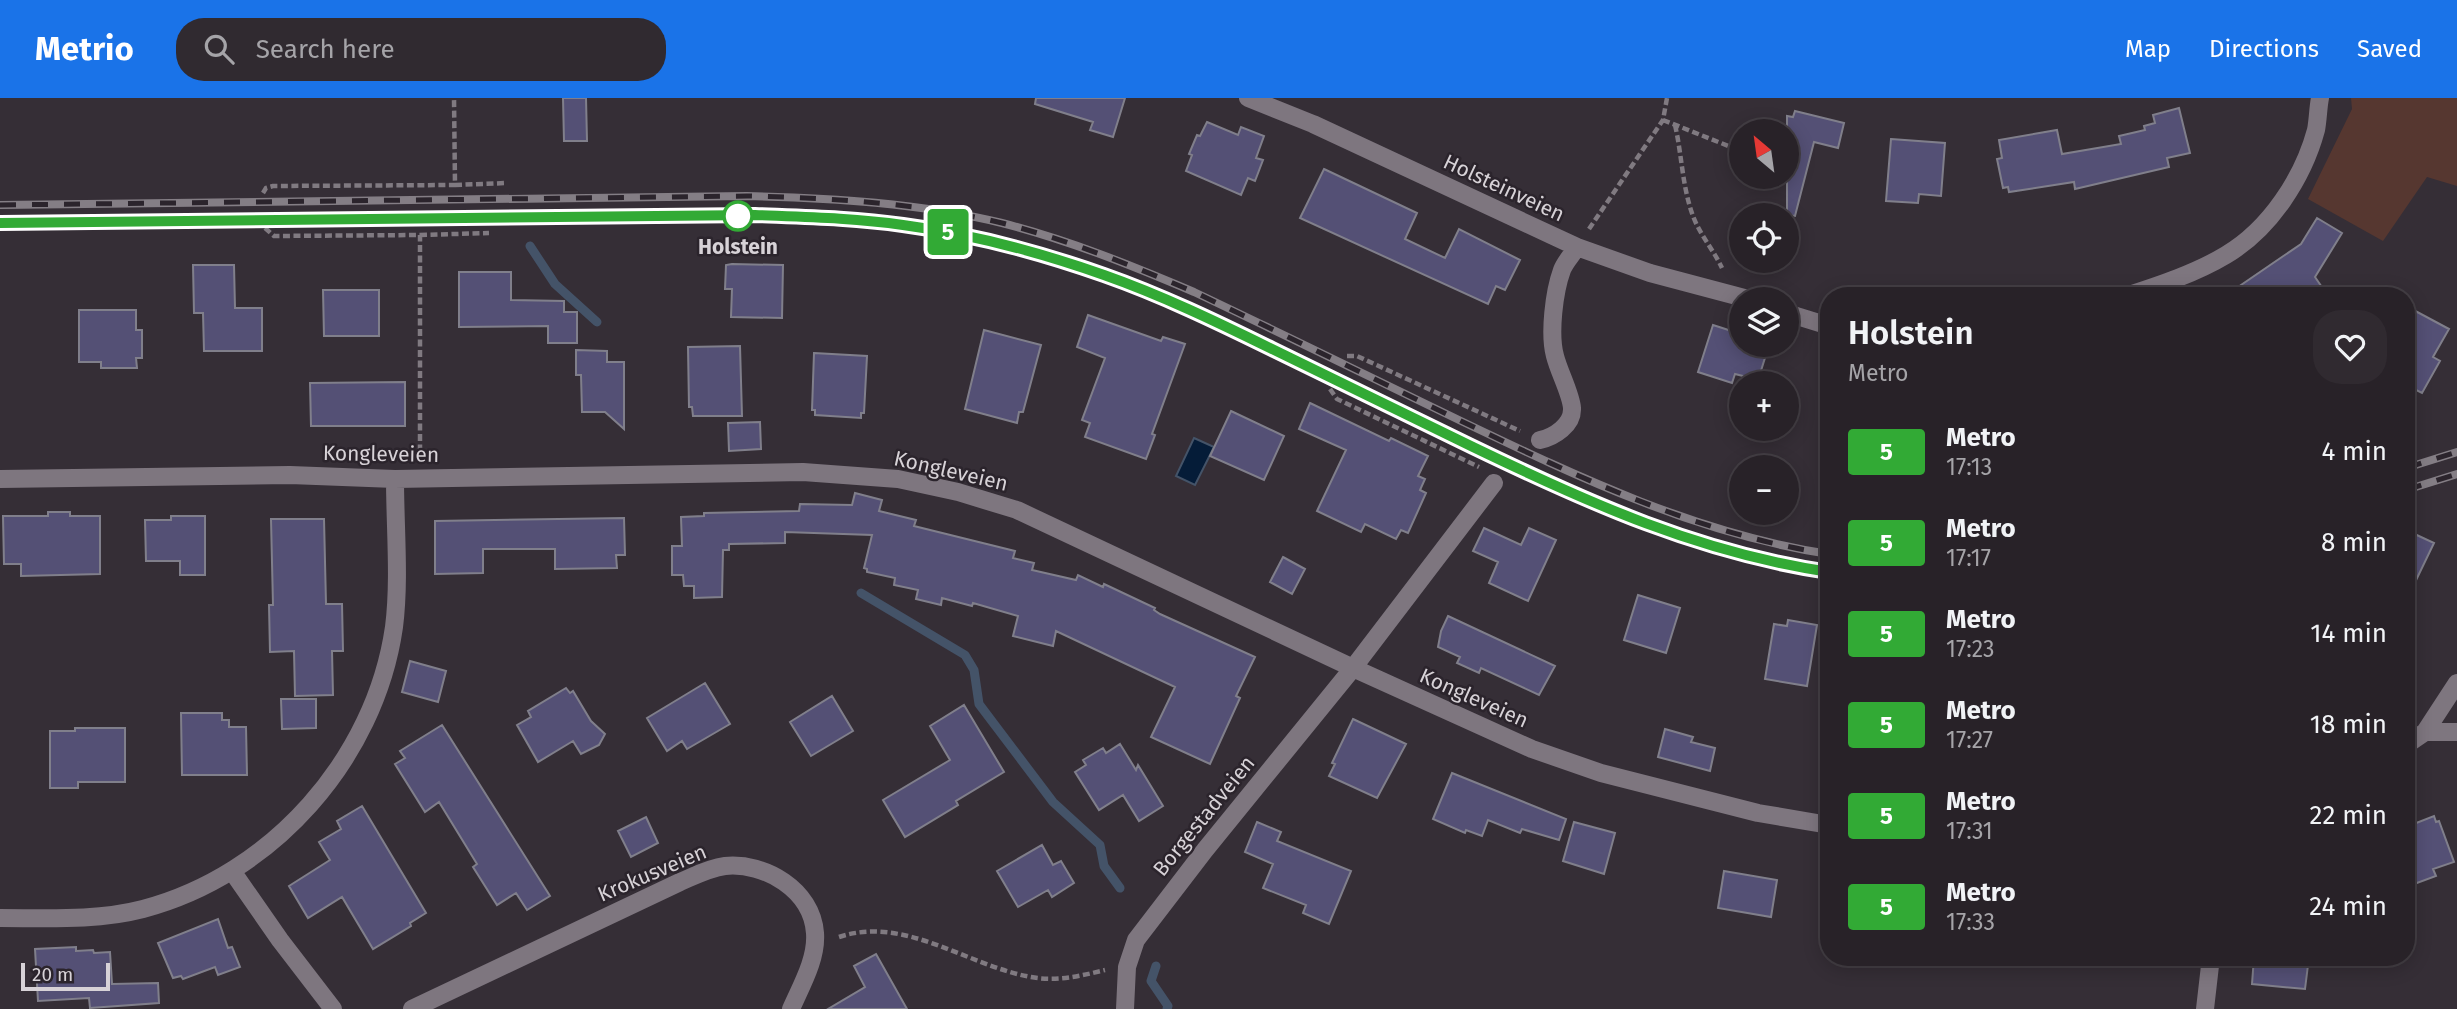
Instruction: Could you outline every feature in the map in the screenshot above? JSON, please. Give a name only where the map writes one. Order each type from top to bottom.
[{"type":"street","name":"Holsteinveien","points":[[1248,98],[1313,124],[1577,247],[1650,273],[1729,294]]},
{"type":"street","points":[[2152,287],[2227,255],[2267,222],[2299,174],[2316,129],[2320,98]]},
{"type":"street","points":[[1540,440],[1551,438],[1562,428],[1570,418],[1572,408],[1554,354],[1553,334],[1562,270],[1577,247]]},
{"type":"street","points":[[1799,317],[1820,323]]},
{"type":"street","name":"Kongleveien","points":[[0,480],[290,475],[394,479],[803,472],[898,479],[958,492],[1017,510],[1532,749],[1601,774],[1758,813],[1820,823]]},
{"type":"street","points":[[0,918],[114,915],[169,900],[201,888],[232,871],[267,846],[312,802],[355,741],[380,683],[394,627],[396,599],[394,479]]},
{"type":"street","name":"Borgestadveien","points":[[1125,1009],[1127,967],[1136,940],[1149,921],[1353,668],[1494,483]]},
{"type":"street","points":[[2415,739],[2425,732],[2457,683]]},
{"type":"street","points":[[2425,732],[2457,732]]},
{"type":"street","name":"Krokusveien","points":[[412,1009],[680,882],[725,866],[759,869],[788,885],[809,908],[815,945],[812,959],[791,1009]]},
{"type":"street","points":[[232,871],[333,1009]]},
{"type":"street","points":[[2205,1009],[2210,966]]},
{"type":"path","points":[[454,98],[455,185]]},
{"type":"path","points":[[1577,247],[1662,120],[1667,98]]},
{"type":"path","points":[[1662,120],[1729,146]]},
{"type":"path","points":[[1675,125],[1681,151],[1684,186],[1692,214],[1700,233],[1736,287]]},
{"type":"path","points":[[263,193],[273,186],[507,183]]},
{"type":"path","points":[[265,228],[274,236],[489,233]]},
{"type":"path","points":[[420,235],[420,463]]},
{"type":"path","points":[[1347,356],[1357,356],[1540,440]]},
{"type":"path","points":[[1330,389],[1337,399],[1488,471],[1494,483]]},
{"type":"path","points":[[815,945],[845,935],[906,935],[966,958],[1031,977],[1065,979],[1127,967]]},
{"type":"shaded area","points":[[2351,98],[2457,98],[2457,186],[2427,177],[2383,241],[2308,199],[2352,109]]},
{"type":"water","points":[[1194,438],[1214,447],[1195,485],[1176,476]]},
{"type":"building","points":[[563,98],[586,98],[587,141],[564,141]]},
{"type":"building","points":[[1036,98],[1125,98],[1113,137],[1090,130],[1093,122],[1035,104]]},
{"type":"building","points":[[2179,108],[2190,153],[2167,158],[2169,167],[2075,189],[2074,182],[2009,192],[2008,187],[2003,188],[1997,159],[2002,158],[1999,140],[2057,130],[2062,154],[2121,144],[2119,136],[2145,130],[2144,126],[2155,123],[2153,115]]},
{"type":"building","points":[[1795,111],[1844,123],[1838,148],[1814,142],[1798,203],[1787,203],[1787,189],[1799,189],[1799,119],[1787,119],[1787,116],[1793,117]]},
{"type":"building","points":[[1207,122],[1238,135],[1241,127],[1264,136],[1256,158],[1263,160],[1255,181],[1248,178],[1241,195],[1186,171],[1197,135],[1200,136]]},
{"type":"building","points":[[1891,139],[1945,143],[1941,196],[1919,194],[1918,203],[1886,201]]},
{"type":"building","points":[[1324,169],[1417,213],[1405,239],[1445,258],[1459,229],[1520,260],[1505,290],[1496,286],[1488,304],[1300,218]]},
{"type":"building","points":[[2317,218],[2342,233],[2315,277],[2322,287],[2238,287],[2301,244]]},
{"type":"building","points":[[193,265],[234,265],[235,308],[262,308],[262,351],[204,351],[203,313],[194,313]]},
{"type":"building","points":[[726,265],[783,265],[782,318],[731,317],[732,289],[725,289]]},
{"type":"building","points":[[459,272],[511,272],[511,300],[564,301],[564,312],[577,312],[577,343],[548,343],[548,326],[459,327]]},
{"type":"building","points":[[323,290],[379,290],[379,336],[324,336]]},
{"type":"building","points":[[79,310],[136,310],[136,330],[142,330],[142,358],[136,358],[137,368],[101,368],[101,362],[79,362]]},
{"type":"building","points":[[2415,311],[2449,329],[2433,357],[2440,361],[2422,393],[2415,390]]},
{"type":"building","points":[[1088,315],[1161,341],[1163,337],[1185,344],[1152,434],[1155,435],[1146,459],[1085,437],[1090,423],[1082,420],[1105,358],[1077,347]]},
{"type":"building","points":[[1713,325],[1729,330],[1729,357],[1765,357],[1761,371],[1729,371],[1729,382],[1698,372]]},
{"type":"building","points":[[984,330],[1041,345],[1023,412],[1019,412],[1017,423],[965,409]]},
{"type":"building","points":[[740,346],[742,416],[693,416],[692,407],[689,407],[688,347]]},
{"type":"building","points":[[576,350],[607,351],[607,362],[624,362],[624,429],[605,412],[582,412],[581,375],[576,375]]},
{"type":"building","points":[[814,353],[867,356],[864,413],[861,413],[861,418],[815,415],[815,410],[812,410]]},
{"type":"building","points":[[405,382],[405,426],[311,426],[310,383]]},
{"type":"building","points":[[1310,403],[1389,441],[1391,438],[1428,456],[1418,476],[1425,479],[1420,490],[1426,493],[1408,533],[1401,530],[1396,539],[1365,524],[1361,532],[1317,511],[1346,450],[1299,429]]},
{"type":"building","points":[[1231,411],[1284,436],[1264,480],[1210,456]]},
{"type":"building","points":[[760,422],[761,449],[729,451],[728,423]]},
{"type":"building","points":[[855,493],[882,500],[879,511],[916,520],[914,526],[1015,551],[1013,558],[1034,563],[1032,570],[1076,580],[1078,575],[1103,587],[1104,584],[1155,608],[1160,614],[1255,657],[1236,696],[1240,698],[1210,764],[1151,737],[1175,687],[1056,631],[1053,646],[1013,636],[1018,616],[973,603],[972,606],[942,598],[941,605],[916,599],[918,590],[894,585],[895,578],[867,572],[864,568],[872,535],[785,532],[785,543],[729,544],[729,550],[723,550],[722,597],[694,598],[694,586],[684,586],[683,575],[672,575],[672,546],[682,546],[681,517],[704,516],[704,513],[799,511],[800,504],[852,505]]},
{"type":"building","points":[[48,512],[70,512],[70,516],[100,516],[100,574],[21,576],[21,564],[4,564],[3,516],[48,516]]},
{"type":"building","points":[[171,516],[205,516],[205,575],[180,575],[180,561],[146,561],[145,520],[171,520]]},
{"type":"building","points":[[624,518],[625,555],[616,555],[617,568],[555,569],[555,549],[483,549],[483,573],[435,574],[435,521]]},
{"type":"building","points":[[271,519],[324,519],[326,604],[342,604],[343,651],[332,651],[333,695],[295,696],[294,651],[270,652],[269,605],[273,605]]},
{"type":"building","points":[[1484,528],[1521,545],[1529,528],[1556,540],[1528,601],[1489,583],[1498,562],[1473,551]]},
{"type":"building","points":[[2415,534],[2434,543],[2415,582]]},
{"type":"building","points":[[1283,557],[1305,569],[1292,594],[1270,582]]},
{"type":"building","points":[[1638,595],[1680,608],[1666,653],[1624,640]]},
{"type":"building","points":[[1448,616],[1555,666],[1539,695],[1481,668],[1479,673],[1457,663],[1460,657],[1438,647]]},
{"type":"building","points":[[1788,620],[1817,625],[1807,686],[1765,679],[1774,624],[1787,626]]},
{"type":"building","points":[[410,661],[446,671],[438,702],[402,692]]},
{"type":"building","points":[[705,683],[730,724],[687,749],[682,741],[667,751],[647,718]]},
{"type":"building","points":[[566,688],[570,693],[573,691],[591,721],[605,734],[599,745],[581,754],[573,741],[538,762],[517,725],[531,717],[528,711]]},
{"type":"building","points":[[832,696],[853,731],[811,756],[790,722]]},
{"type":"building","points":[[281,699],[316,699],[316,728],[282,729]]},
{"type":"building","points":[[964,705],[1004,772],[956,801],[958,805],[905,837],[883,800],[950,760],[930,726]]},
{"type":"building","points":[[181,713],[222,713],[222,720],[229,720],[229,727],[246,727],[247,775],[182,775]]},
{"type":"building","points":[[1353,719],[1406,744],[1377,798],[1329,776],[1335,764],[1332,763]]},
{"type":"building","points":[[442,725],[550,896],[527,910],[516,893],[497,905],[473,867],[477,864],[439,802],[425,812],[395,764],[405,758],[400,751]]},
{"type":"building","points":[[75,728],[125,728],[125,782],[78,782],[78,788],[50,788],[50,731],[75,731]]},
{"type":"building","points":[[1665,729],[1693,737],[1691,742],[1715,748],[1710,771],[1658,757]]},
{"type":"building","points":[[1120,744],[1136,770],[1138,765],[1163,806],[1139,821],[1123,795],[1099,810],[1075,772],[1086,765],[1083,760],[1103,748],[1106,753]]},
{"type":"building","points":[[1452,773],[1566,819],[1559,840],[1522,829],[1520,833],[1488,820],[1482,836],[1466,830],[1465,833],[1433,819]]},
{"type":"building","points":[[362,806],[426,913],[410,923],[411,926],[373,949],[342,897],[308,918],[289,886],[330,860],[319,842],[341,829],[337,821]]},
{"type":"building","points":[[2434,816],[2436,822],[2439,821],[2454,862],[2433,869],[2436,876],[2415,884],[2415,823]]},
{"type":"building","points":[[646,817],[658,843],[631,857],[618,831]]},
{"type":"building","points":[[1257,822],[1281,832],[1277,841],[1351,871],[1329,924],[1303,913],[1306,905],[1263,888],[1273,864],[1245,852]]},
{"type":"building","points":[[1574,822],[1615,833],[1604,874],[1563,861]]},
{"type":"building","points":[[1042,845],[1053,865],[1061,861],[1074,883],[1052,897],[1048,890],[1018,907],[997,871]]},
{"type":"building","points":[[1724,871],[1777,880],[1771,917],[1718,908]]},
{"type":"building","points":[[218,919],[228,948],[232,947],[240,967],[218,975],[215,967],[183,979],[181,976],[173,978],[158,943]]},
{"type":"building","points":[[76,947],[76,951],[110,952],[112,984],[158,983],[159,1003],[90,1008],[89,998],[38,1001],[35,949]]},
{"type":"building","points":[[876,954],[907,1009],[828,1009],[865,987],[854,966]]},
{"type":"building","points":[[2253,966],[2308,966],[2305,989],[2252,984]]},
{"type":"waterway","points":[[530,246],[555,284],[597,322]]},
{"type":"waterway","points":[[861,593],[965,655],[974,670],[979,704],[1053,802],[1100,845],[1104,866],[1120,888]]},
{"type":"waterway","points":[[1156,966],[1151,981],[1168,1006],[1167,1009]]},
{"type":"railway","points":[[0,205],[747,196],[876,203],[971,216],[1075,245],[1194,292],[1506,442],[1640,501],[1733,533],[1820,552]]},
{"type":"railway","points":[[0,223],[755,216],[866,221],[954,233],[1055,259],[1147,291],[1600,505],[1734,552],[1820,570]]},
{"type":"railway","points":[[2415,465],[2457,452]]},
{"type":"railway","points":[[2415,487],[2457,474]]},
{"type":"metro line","name":"5","points":[[0,223],[755,215],[837,218],[939,230],[1074,264],[1186,308],[1511,465],[1638,522],[1729,552],[1820,571]]},
{"type":"place","name":"Holstein","points":[[738,216]]}]
